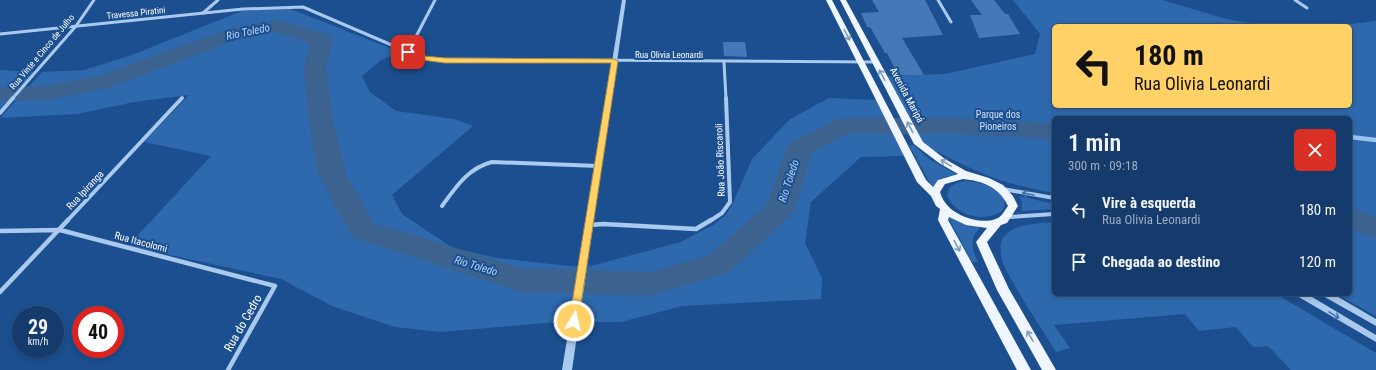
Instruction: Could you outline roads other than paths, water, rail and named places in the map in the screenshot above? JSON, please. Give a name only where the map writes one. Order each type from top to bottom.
[{"type":"main road","points":[[829,0],[922,182],[935,194],[938,202],[945,210],[957,218],[985,224],[997,223]]},
{"type":"main road","name":"Avenida Maripá","points":[[843,0],[919,144],[942,161],[963,173],[976,177]]},
{"type":"main road","points":[[935,194],[937,186],[942,181],[957,176],[976,177],[989,181],[1003,189],[1010,198],[1013,206],[1009,216],[997,223],[981,242],[1003,290],[1049,370]]},
{"type":"main road","points":[[945,210],[943,220],[1024,370]]},
{"type":"street","name":"Rua Vinte e Cinco de Julho","points":[[0,113],[31,80],[76,26],[94,0]]},
{"type":"street","points":[[203,13],[218,0]]},
{"type":"street","points":[[408,52],[435,0]]},
{"type":"street","points":[[567,370],[624,0]]},
{"type":"street","points":[[938,0],[951,22]]},
{"type":"street","points":[[1295,0],[1307,8]]},
{"type":"street","name":"Travessa Piratini","points":[[0,34],[243,9],[303,7],[408,52]]},
{"type":"street","name":"Rua Olivia Leonardi","points":[[408,52],[409,55],[414,57],[445,60],[875,62]]},
{"type":"street","name":"Rua João Riscaroli","points":[[589,225],[603,224],[696,228],[722,213],[730,202],[724,62]]},
{"type":"street","name":"Rua Ipiranga","points":[[0,292],[60,230],[182,98]]},
{"type":"street","points":[[442,206],[469,173],[475,167],[484,163],[492,162],[598,166]]},
{"type":"street","points":[[1003,189],[1052,198]]},
{"type":"street","points":[[1009,216],[1052,214]]},
{"type":"street","name":"Rua Itacolomi","points":[[0,231],[60,230],[276,286]]},
{"type":"street","name":"Rua do Cedro","points":[[228,370],[276,286]]},
{"type":"street","points":[[1303,296],[1376,340]]},
{"type":"street","points":[[1329,296],[1376,323]]},
{"type":"waterway","name":"Rio Toledo","points":[[0,94],[46,93],[100,83],[236,33],[277,26],[322,40],[315,67],[320,116],[332,174],[363,230],[521,280],[651,284],[720,263],[780,209],[799,149],[842,126],[960,126],[1052,131]]},
{"type":"waterway","points":[[1352,137],[1376,140]]},
{"type":"waterway","name":"Rio Toledo","points":[[1352,218],[1376,229]]},
{"type":"park label","name":"Parque dos Pioneiros","points":[[998,120]]}]
